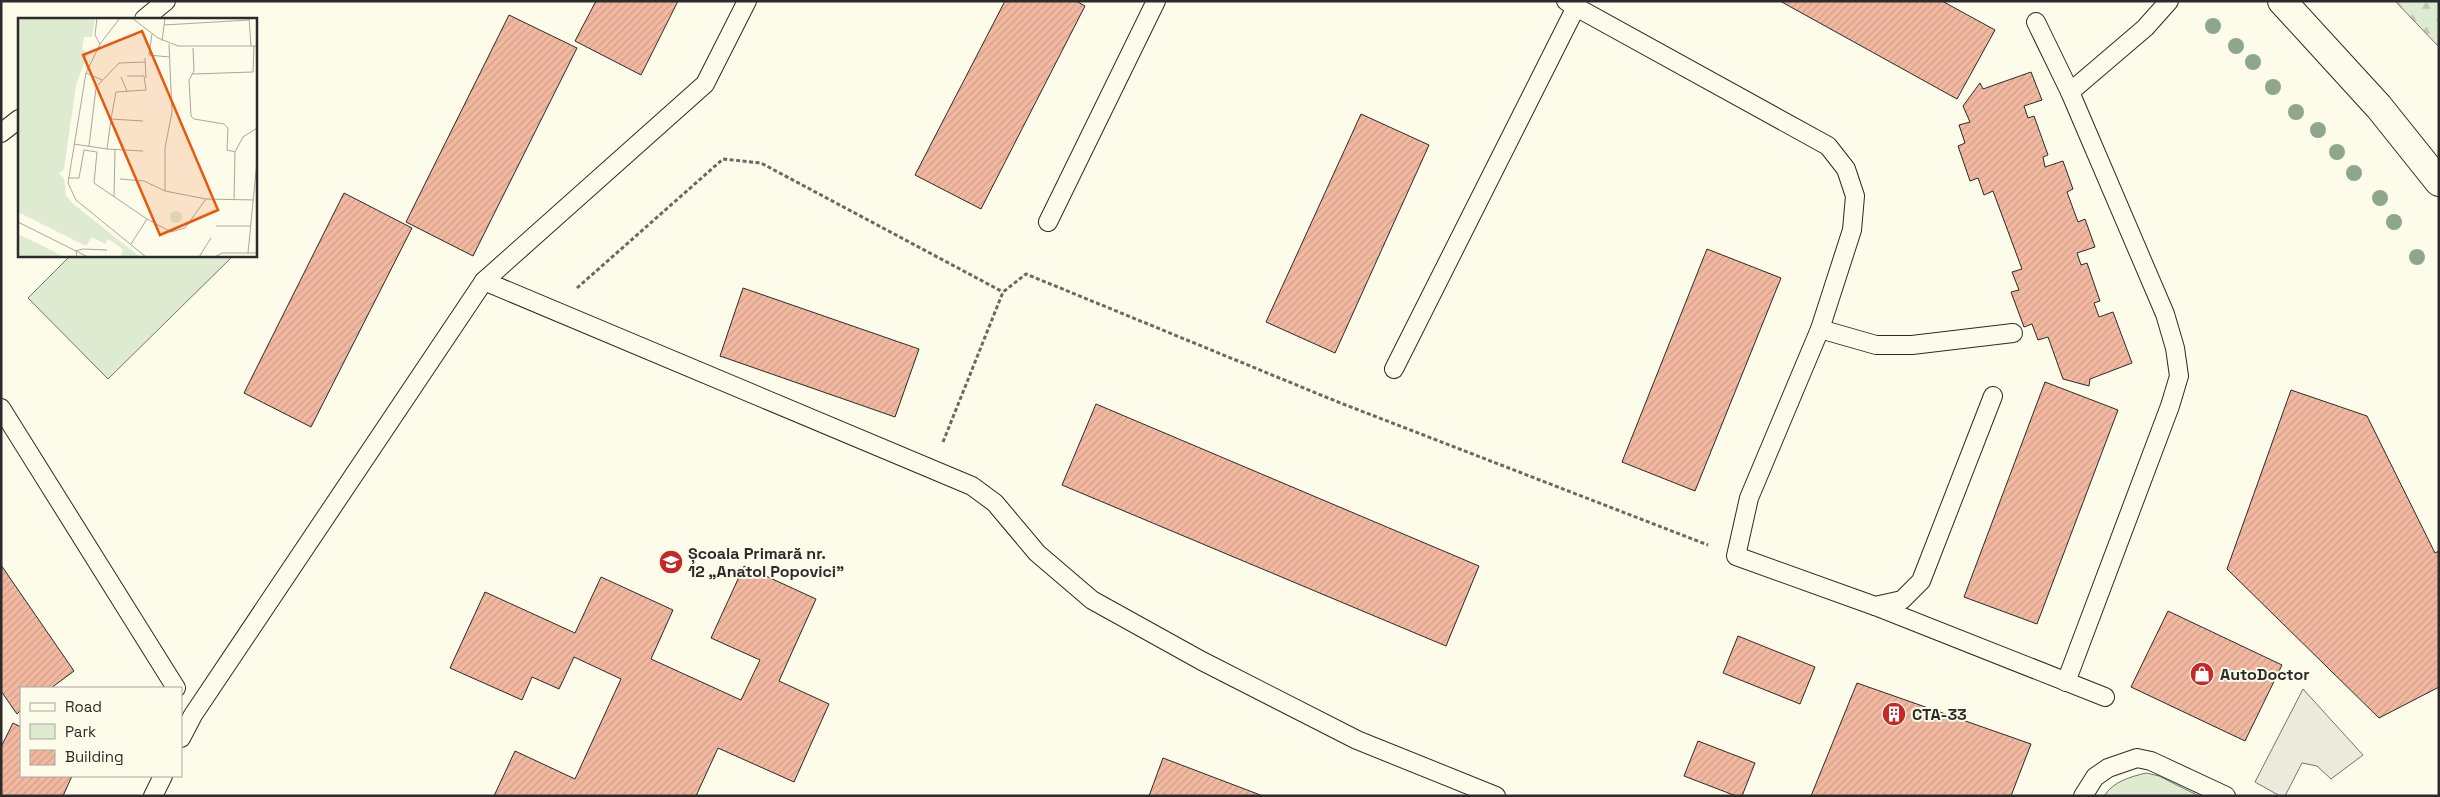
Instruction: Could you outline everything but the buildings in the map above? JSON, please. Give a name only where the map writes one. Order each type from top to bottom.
[{"type":"main road","points":[[2282,1],[2378,107],[2439,182]]},
{"type":"lane","points":[[145,18],[166,1]]},
{"type":"lane","points":[[182,736],[193,715],[484,281],[706,84],[747,1]]},
{"type":"lane","points":[[1048,222],[1156,1]]},
{"type":"lane","points":[[2070,92],[2145,28],[2169,1]]},
{"type":"lane","points":[[1394,368],[1571,4],[1828,146],[1846,169],[1854,196],[1852,230],[1820,329],[1749,498],[1736,556],[1875,606],[2105,697]]},
{"type":"lane","points":[[2036,22],[2070,92],[2164,314],[2175,348],[2178,376],[2170,406],[2066,682]]},
{"type":"lane","points":[[1,133],[18,120]]},
{"type":"lane","points":[[484,281],[932,467],[972,486],[995,503],[1037,553],[1092,600],[1202,661],[1357,740],[1496,796]]},
{"type":"lane","points":[[1820,329],[1876,345],[1912,346],[2013,333]]},
{"type":"lane","points":[[1875,606],[1902,600],[1922,581],[1993,396]]},
{"type":"lane","points":[[1,408],[175,687]]},
{"type":"lane","points":[[182,698],[193,715]]},
{"type":"lane","points":[[2083,796],[2096,777],[2108,768],[2137,758],[2151,760],[2226,796]]},
{"type":"lane","points":[[153,796],[162,777]]},
{"type":"path","points":[[553,309],[723,159],[761,163],[1003,292]]},
{"type":"path","points":[[932,467],[1003,292],[1026,274],[1338,402],[1736,556]]},
{"type":"green space","points":[[2395,1],[2439,1],[2439,47]]},
{"type":"green space","points":[[70,256],[233,256],[108,379],[28,298]]},
{"type":"green space","points":[[2146,773],[2159,776],[2199,796],[2104,796],[2117,783]]},
{"type":"shaded area","points":[[2303,689],[2363,755],[2331,779],[2317,766],[2302,763],[2285,796],[2280,796],[2255,782]]},
{"type":"place","name":"Școala Primară nr. 12 „Anatol Popovici”","points":[[671,562]]},
{"type":"place","name":"AutoDoctor","points":[[2202,674]]},
{"type":"place","name":"CTA-33","points":[[1894,714]]}]
